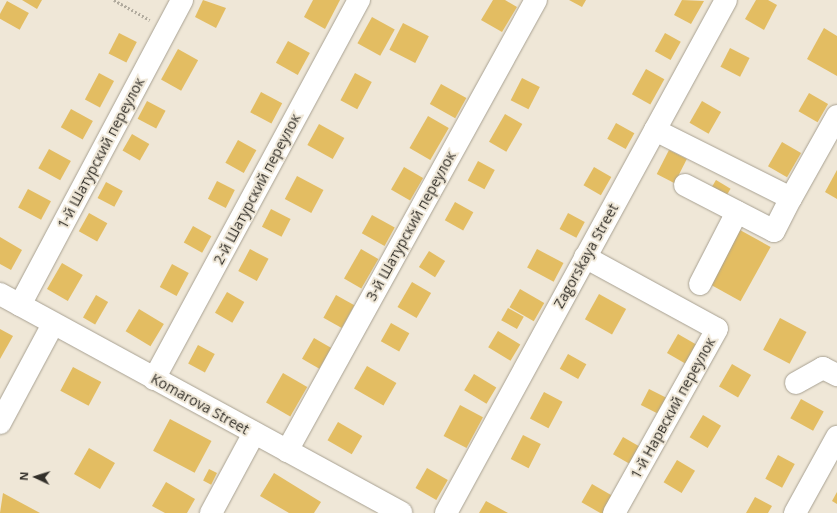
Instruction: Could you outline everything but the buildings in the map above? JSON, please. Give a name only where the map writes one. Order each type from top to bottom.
[{"type":"street","name":"1-й Шатурский переулок","points":[[20,306],[182,0]]},
{"type":"street","name":"2-й Шатурский переулок","points":[[154,379],[359,0]]},
{"type":"street","name":"3-й Шатурский переулок","points":[[287,451],[536,0]]},
{"type":"street","name":"Zagorskaya Street","points":[[446,513],[726,0]]},
{"type":"street","points":[[685,185],[774,230],[837,116]]},
{"type":"street","points":[[655,130],[791,198]]},
{"type":"street","points":[[700,284],[737,212]]},
{"type":"street","name":"1-й Нарвский переулок","points":[[585,258],[717,329],[614,513]]},
{"type":"street","name":"Komarova Street","points":[[0,294],[401,513]]},
{"type":"street","points":[[0,423],[53,324]]},
{"type":"street","points":[[796,383],[823,368],[837,375]]},
{"type":"street","points":[[211,513],[254,433]]},
{"type":"street","points":[[795,513],[837,436]]},
{"type":"path","points":[[114,0],[166,29]]}]
